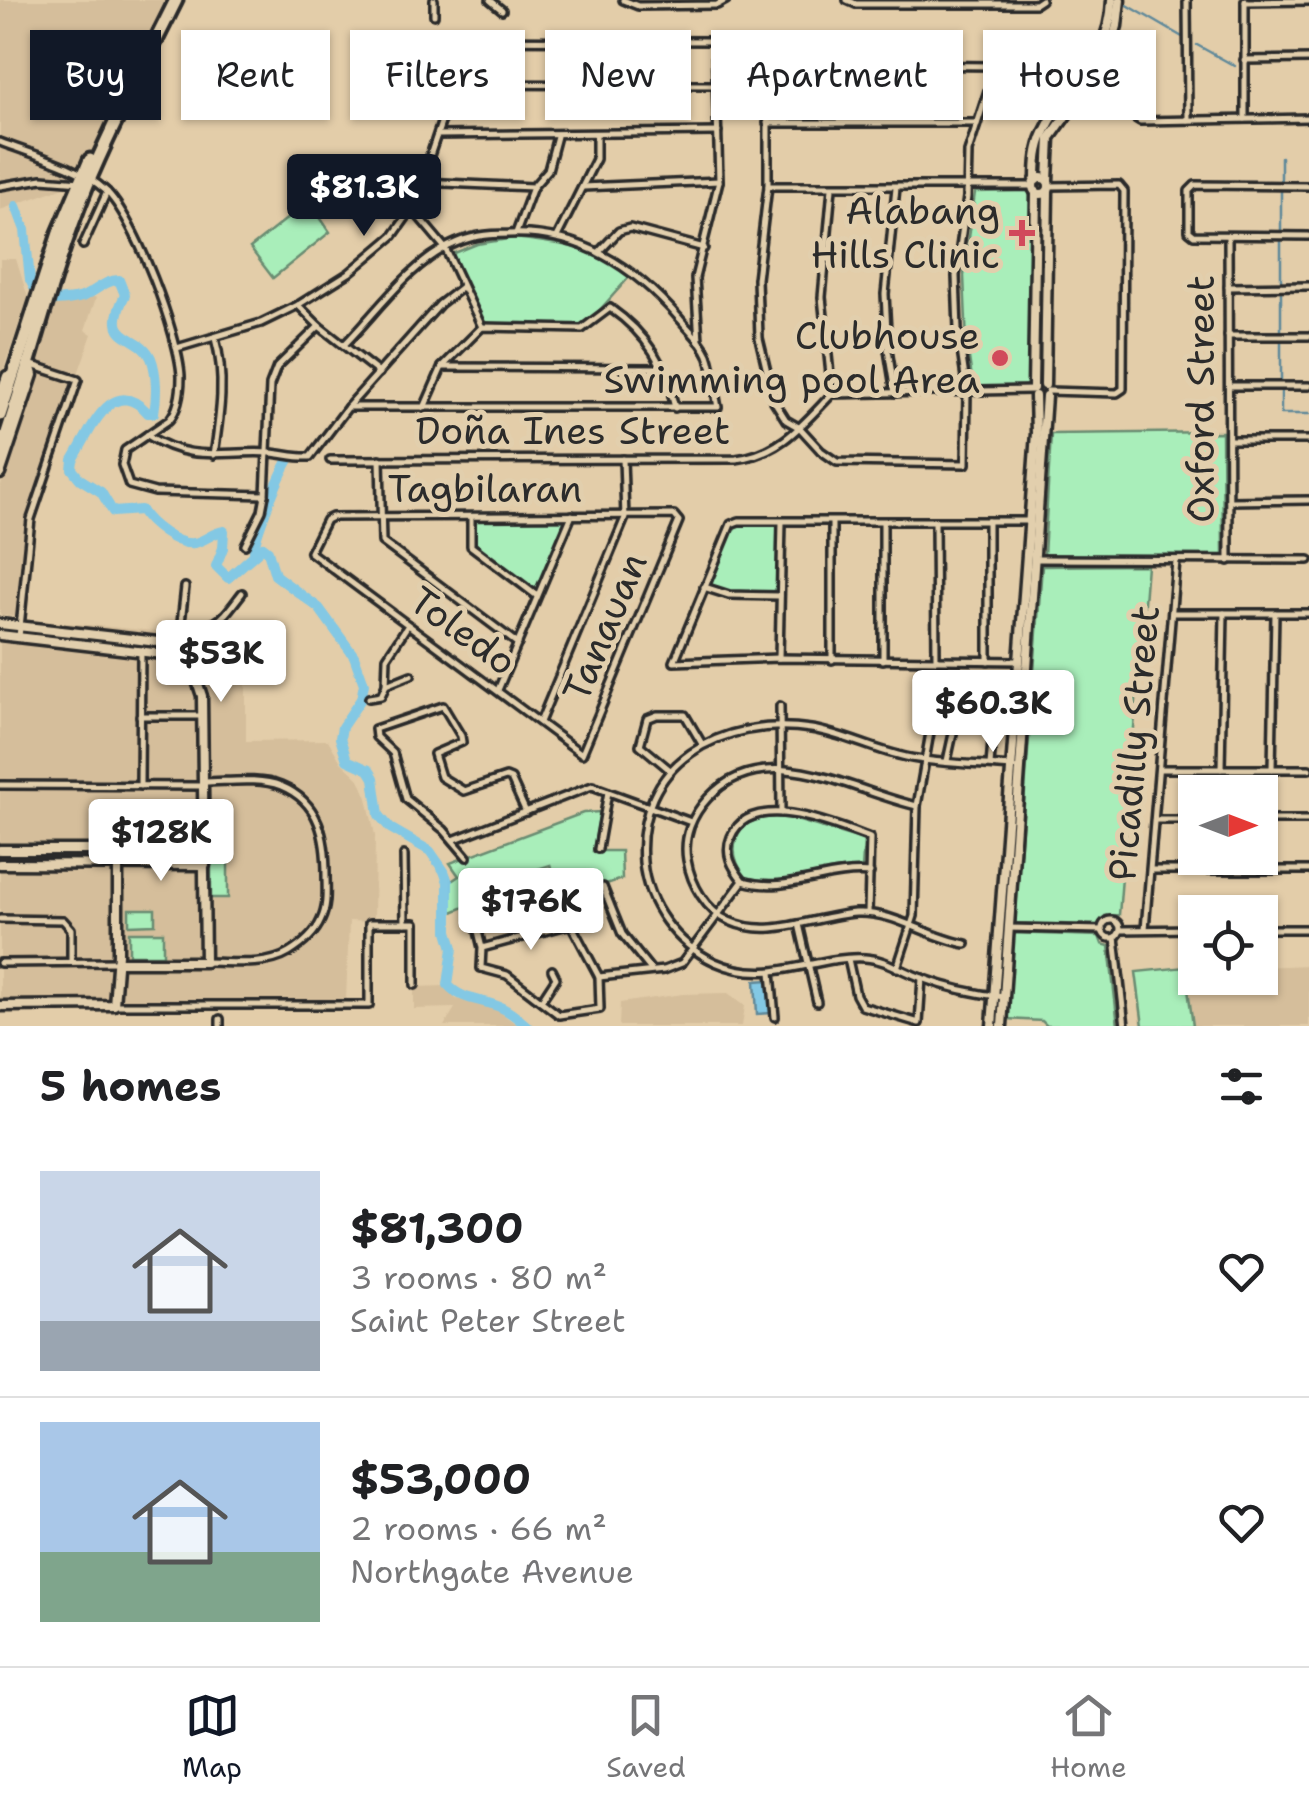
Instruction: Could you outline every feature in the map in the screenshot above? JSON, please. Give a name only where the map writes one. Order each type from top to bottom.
[{"type":"highway","points":[[0,415],[83,179],[173,0]]},
{"type":"highway","points":[[2,444],[30,364],[40,306]]},
{"type":"street","points":[[434,0],[434,15]]},
{"type":"street","points":[[490,0],[502,10]]},
{"type":"street","points":[[623,0],[638,6],[717,6],[726,0]]},
{"type":"street","points":[[847,0],[856,4],[1036,4],[1041,0]]},
{"type":"street","points":[[1107,30],[1112,0]]},
{"type":"street","points":[[1117,30],[1120,0]]},
{"type":"street","points":[[1186,0],[1188,120]]},
{"type":"street","points":[[1245,119],[1245,1],[1309,1]]},
{"type":"street","points":[[525,40],[711,41]]},
{"type":"street","points":[[1244,60],[1309,59]]},
{"type":"street","points":[[768,64],[996,66],[977,123],[968,152],[956,290],[967,391],[966,464],[837,462],[786,420],[774,401],[760,338],[756,304],[768,186],[768,64]]},
{"type":"street","points":[[525,84],[711,85]]},
{"type":"street","points":[[1156,120],[1309,118]]},
{"type":"street","points":[[177,348],[261,323],[298,305],[375,253],[412,209],[442,120]]},
{"type":"street","points":[[699,341],[696,278],[719,181],[717,120]]},
{"type":"street","points":[[1040,434],[1034,391],[1040,352],[1041,230],[1035,186],[1043,146],[1060,120]]},
{"type":"street","points":[[767,122],[977,123]]},
{"type":"street","points":[[438,135],[718,132]]},
{"type":"street","points":[[557,237],[596,159],[596,135]]},
{"type":"street","points":[[516,234],[533,187],[548,170],[557,136]]},
{"type":"street","points":[[0,142],[107,192],[133,234],[177,348],[181,379],[175,413],[158,430],[125,450],[122,465],[129,485],[155,492],[265,495]]},
{"type":"street","points":[[1041,230],[1048,186],[1043,146]]},
{"type":"street","points":[[1035,186],[1042,178],[1048,186]]},
{"type":"street","points":[[0,186],[42,179],[83,179]]},
{"type":"street","points":[[583,187],[719,181]]},
{"type":"street","points":[[422,182],[533,187]]},
{"type":"street","points":[[768,186],[1122,188],[1123,389],[1046,391],[1039,384],[1034,391]]},
{"type":"street","points":[[1309,186],[1190,187],[1191,234],[1309,236]]},
{"type":"street","points":[[832,187],[822,298],[832,394],[1034,391]]},
{"type":"street","points":[[896,188],[884,294],[896,393]]},
{"type":"street","points":[[84,245],[107,192]]},
{"type":"street","points":[[412,209],[445,248],[482,327]]},
{"type":"street","points":[[600,251],[618,230],[630,228],[704,248]]},
{"type":"street","points":[[344,346],[410,276],[445,248],[468,238],[516,234],[557,237],[600,251],[638,276],[699,341],[712,369],[718,407],[348,407]]},
{"type":"street","name":"Oxford Street","points":[[1228,236],[1229,561]]},
{"type":"street","points":[[1228,286],[1309,286]]},
{"type":"street","points":[[147,435],[182,453],[268,453],[306,458],[315,454],[348,407],[440,304],[462,287]]},
{"type":"street","points":[[298,305],[318,326],[379,373]]},
{"type":"street","points":[[424,408],[442,367],[482,327],[582,329],[610,308],[658,356],[675,408]]},
{"type":"street","points":[[245,545],[262,511],[265,495],[269,395],[277,367],[318,326]]},
{"type":"street","points":[[1228,336],[1309,336]]},
{"type":"street","points":[[214,455],[222,386],[222,361],[215,338]]},
{"type":"street","points":[[992,1026],[999,997],[1034,505],[1046,391],[1040,352]]},
{"type":"street","points":[[0,396],[17,360],[78,380],[31,519],[19,637]]},
{"type":"street","points":[[0,474],[33,375],[30,364]]},
{"type":"street","points":[[442,367],[665,368]]},
{"type":"street","points":[[1228,386],[1309,386]]},
{"type":"street","name":"Doña Ines Street","points":[[330,460],[746,458],[770,452],[832,394]]},
{"type":"street","points":[[1229,440],[1309,440]]},
{"type":"street","points":[[380,459],[382,542],[387,549],[518,644]]},
{"type":"street","points":[[540,722],[625,515],[623,459]]},
{"type":"street","points":[[1229,501],[1309,500]]},
{"type":"street","points":[[1031,560],[1029,522],[1034,505]]},
{"type":"street","points":[[498,690],[572,515]]},
{"type":"street","name":"Tagbilaran","points":[[310,552],[329,518],[674,515],[679,521]]},
{"type":"street","points":[[471,517],[471,546],[538,597]]},
{"type":"street","name":"Tanauan","points":[[582,754],[679,521]]},
{"type":"street","points":[[935,521],[936,660]]},
{"type":"street","points":[[778,658],[782,522]]},
{"type":"street","points":[[832,522],[832,660]]},
{"type":"street","points":[[883,522],[883,660]]},
{"type":"street","points":[[988,522],[988,660]]},
{"type":"street","points":[[1023,661],[778,658],[674,662],[731,524],[1029,522]]},
{"type":"street","name":"Toledo","points":[[310,552],[582,754]]},
{"type":"street","points":[[1031,560],[1309,560]]},
{"type":"street","name":"Picadilly Street","points":[[1145,929],[1176,560]]},
{"type":"street","points":[[0,635],[172,655],[177,652],[182,626],[185,587]]},
{"type":"street","points":[[704,587],[729,596],[780,596]]},
{"type":"street","points":[[182,626],[204,628],[216,624],[242,593]]},
{"type":"street","points":[[1172,613],[1309,614]]},
{"type":"street","points":[[1272,770],[1276,613]]},
{"type":"street","points":[[1220,769],[1224,614]]},
{"type":"street","points":[[0,624],[158,642],[174,647],[193,668],[200,683],[203,716],[205,962]]},
{"type":"street","points":[[369,698],[381,696],[386,685],[387,657],[408,625]]},
{"type":"street","points":[[140,786],[141,650]]},
{"type":"street","points":[[386,685],[411,675]]},
{"type":"street","points":[[990,765],[996,694]]},
{"type":"street","points":[[467,858],[453,840],[406,799],[393,753],[376,737],[375,730],[443,706],[462,742],[434,754],[441,777],[464,791],[508,777],[526,812]]},
{"type":"street","points":[[780,706],[781,813]]},
{"type":"street","points":[[947,762],[959,706],[995,706]]},
{"type":"street","points":[[896,968],[912,927],[917,806],[934,710]]},
{"type":"street","points":[[670,770],[640,745],[647,719],[685,715],[702,744]]},
{"type":"street","points":[[140,716],[203,716]]},
{"type":"street","points":[[999,997],[922,978],[874,960],[848,959],[770,972],[720,964],[692,948],[663,919],[647,884],[644,836],[650,808],[670,770],[702,744],[737,732],[780,727],[816,730],[925,760],[1015,767]]},
{"type":"street","points":[[1160,769],[1309,770]]},
{"type":"street","points":[[917,806],[816,774],[781,770],[736,777],[702,805],[691,822],[686,853],[690,872],[697,890],[718,914],[760,929],[868,913],[966,944]]},
{"type":"street","points":[[0,785],[263,782],[287,789],[315,814],[326,847],[326,907],[307,940],[287,954],[268,960],[205,962],[0,963]]},
{"type":"street","points":[[453,840],[592,786],[691,822]]},
{"type":"street","points":[[598,849],[608,792]]},
{"type":"street","points":[[868,913],[870,873],[870,838],[812,818],[781,813],[752,816],[741,822],[732,833],[728,848],[729,861],[742,880],[773,887],[833,873],[870,873]]},
{"type":"street","points":[[1156,820],[1178,820]]},
{"type":"street","points":[[1278,820],[1309,820]]},
{"type":"street","points":[[0,850],[205,850]]},
{"type":"street","points":[[114,1005],[118,850]]},
{"type":"street","points":[[404,855],[404,923]]},
{"type":"street","points":[[0,864],[205,865]]},
{"type":"street","points":[[1151,870],[1309,870]]},
{"type":"street","points":[[599,977],[652,972],[682,963],[742,880]]},
{"type":"street","points":[[482,948],[571,924],[599,977],[600,1009],[560,1015],[508,976],[481,968],[482,948],[474,910],[550,887]]},
{"type":"street","points":[[603,888],[622,934],[652,972]]},
{"type":"street","points":[[1115,938],[1106,936],[1103,924],[1111,919],[1117,921],[1121,930]]},
{"type":"street","points":[[0,920],[63,920],[71,929],[71,962]]},
{"type":"street","points":[[0,1006],[369,1005],[368,924],[415,923],[416,985]]},
{"type":"street","points":[[799,924],[817,1002]]},
{"type":"street","points":[[1004,928],[1102,930]]},
{"type":"street","points":[[1121,930],[1178,929]]},
{"type":"street","points":[[1278,929],[1309,929]]},
{"type":"street","points":[[1121,930],[1115,938],[1125,1026]]},
{"type":"street","points":[[848,959],[862,1006],[919,1023],[922,978]]},
{"type":"street","points":[[541,1001],[556,978],[552,970]]},
{"type":"street","points":[[770,972],[775,1017]]},
{"type":"street","points":[[999,997],[1002,1026]]},
{"type":"shaded area","points":[[0,0],[165,0],[151,30],[30,30],[30,120],[107,120],[73,184],[0,210]]},
{"type":"shaded area","points":[[0,259],[16,259],[28,298],[0,379]]},
{"type":"shaded area","points":[[96,298],[85,330],[92,334],[26,522],[16,617],[0,615],[0,488],[31,394],[51,304],[77,302]]},
{"type":"shaded area","points":[[32,620],[221,637],[236,644],[246,662],[246,741],[328,740],[341,762],[359,779],[375,835],[374,922],[349,921],[346,1001],[0,1003],[0,640],[29,643]]},
{"type":"shaded area","points":[[1309,965],[1309,1026],[1141,1026],[1135,971],[1178,970],[1178,995],[1278,995],[1278,966]]},
{"type":"shaded area","points":[[445,986],[456,999],[493,1007],[519,1026],[444,1026],[455,1008],[414,1009],[414,987]]},
{"type":"shaded area","points":[[728,993],[745,1006],[742,1026],[619,1026],[620,1003],[683,994]]},
{"type":"green space","points":[[1029,191],[1033,202],[1031,392],[974,392],[964,276],[975,192]]},
{"type":"green space","points":[[309,201],[330,232],[273,278],[250,248]]},
{"type":"green space","points":[[514,238],[575,248],[631,275],[582,325],[485,325],[452,254],[477,244]]},
{"type":"green space","points":[[1222,432],[1223,556],[1044,555],[1051,434]]},
{"type":"green space","points":[[568,517],[537,593],[474,542],[475,520]]},
{"type":"green space","points":[[738,521],[780,522],[779,595],[732,595],[705,586],[729,529]]},
{"type":"green space","points":[[1147,565],[1119,915],[1105,916],[1099,925],[1015,923],[1042,566]]},
{"type":"green space","points":[[600,812],[593,851],[621,851],[622,879],[561,898],[550,865],[474,890],[474,903],[450,913],[450,882],[459,876],[450,863],[583,813]]},
{"type":"green space","points":[[763,817],[786,817],[864,840],[862,868],[775,881],[747,878],[736,859],[736,838],[744,825]]},
{"type":"green space","points":[[211,844],[228,844],[228,898],[211,898]]},
{"type":"green space","points":[[129,909],[155,909],[155,924],[129,925]]},
{"type":"green space","points":[[129,932],[163,932],[163,955],[129,955]]},
{"type":"green space","points":[[1014,933],[1099,936],[1102,944],[1109,946],[1118,1026],[1047,1026],[1042,1021],[1007,1019]]},
{"type":"green space","points":[[1178,968],[1178,995],[1189,995],[1193,1026],[1143,1026],[1136,972]]},
{"type":"water","points":[[768,980],[771,1013],[757,1014],[755,981]]},
{"type":"waterway","points":[[1124,3],[1184,38]]},
{"type":"waterway","points":[[1197,45],[1235,66]]},
{"type":"waterway","points":[[1281,157],[1281,414],[1309,414]]},
{"type":"waterway","points":[[16,206],[25,230],[30,280],[41,301],[82,297],[119,280],[125,295],[118,311],[119,329],[145,350],[154,371],[154,413],[123,399],[113,403],[95,422],[73,460],[72,469],[101,492],[113,512],[141,510],[172,538],[194,543],[224,531],[216,566],[228,578],[263,547],[268,551],[275,575],[319,608],[354,656],[364,684],[361,699],[342,727],[340,738],[347,760],[369,770],[374,778],[379,815],[390,828],[430,851],[448,882],[448,931],[453,948],[448,985],[466,997],[504,1009],[527,1026]]},
{"type":"waterway","points":[[254,552],[268,505],[290,458]]},
{"type":"place","name":"Alabang Hills Clinic","points":[[1022,233]]},
{"type":"place","name":"Clubhouse Swimming pool Area","points":[[1000,358]]}]
